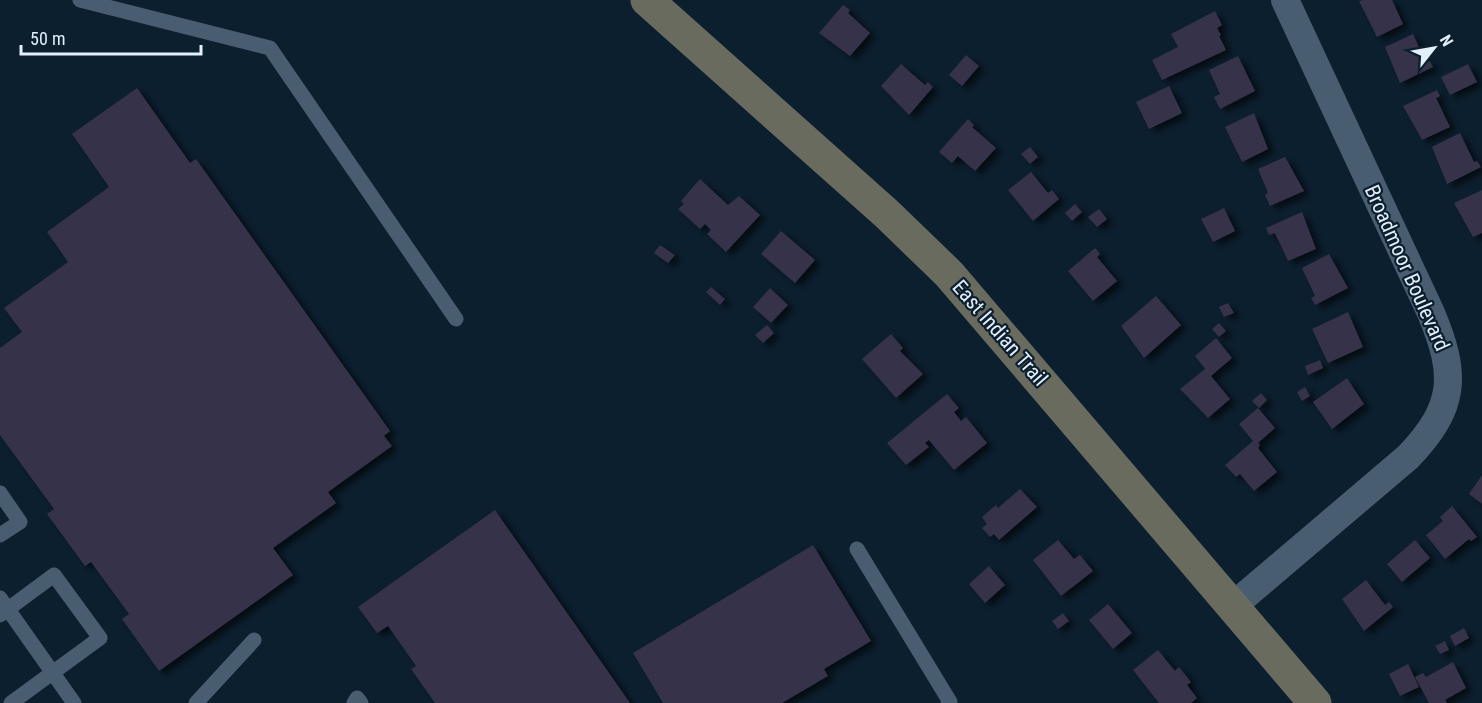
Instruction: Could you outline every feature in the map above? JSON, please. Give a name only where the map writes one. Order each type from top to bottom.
[{"type":"main road","name":"East Indian Trail","points":[[647,0],[887,214],[949,274],[1315,703]]},
{"type":"street","name":"Broadmoor Boulevard","points":[[1233,605],[1408,458],[1425,440],[1441,411],[1449,376],[1446,348],[1431,313],[1285,0]]},
{"type":"lane","points":[[80,0],[270,48],[456,319]]},
{"type":"lane","points":[[0,493],[20,522],[0,535]]},
{"type":"lane","points":[[857,549],[952,703]]},
{"type":"lane","points":[[11,703],[52,672],[100,638],[54,575],[3,607],[52,672],[74,703]]},
{"type":"lane","points":[[196,703],[254,640]]},
{"type":"lane","points":[[354,703],[357,698],[361,703]]},
{"type":"building","points":[[1392,0],[1403,24],[1377,37],[1359,1]]},
{"type":"building","points":[[843,5],[850,10],[848,13],[870,33],[850,56],[819,33]]},
{"type":"building","points":[[1215,11],[1222,25],[1217,28],[1221,35],[1219,36],[1226,50],[1162,80],[1152,60],[1178,47],[1171,34]]},
{"type":"building","points":[[1413,34],[1426,63],[1430,61],[1433,67],[1400,83],[1385,47]]},
{"type":"building","points":[[966,55],[979,66],[962,86],[949,75]]},
{"type":"building","points":[[1238,56],[1255,91],[1220,109],[1214,97],[1220,94],[1209,70]]},
{"type":"building","points":[[901,64],[925,85],[928,82],[933,87],[909,115],[881,86]]},
{"type":"building","points":[[1468,64],[1477,82],[1450,95],[1441,77]]},
{"type":"building","points":[[1169,86],[1182,113],[1149,129],[1136,102]]},
{"type":"building","points":[[137,88],[190,163],[196,159],[390,431],[384,436],[392,446],[328,492],[336,503],[273,548],[293,575],[159,671],[122,619],[129,614],[91,562],[85,566],[47,514],[54,509],[0,435],[0,348],[22,332],[4,308],[68,262],[47,232],[109,187],[72,134]]},
{"type":"building","points":[[1437,90],[1440,96],[1436,98],[1450,127],[1422,140],[1403,106]]},
{"type":"building","points":[[1254,113],[1268,149],[1242,162],[1225,127]]},
{"type":"building","points":[[968,119],[974,125],[972,127],[996,148],[975,171],[958,156],[952,163],[939,152]]},
{"type":"building","points":[[1460,133],[1474,162],[1477,161],[1481,167],[1447,184],[1432,147]]},
{"type":"building","points":[[1030,147],[1038,157],[1030,164],[1021,154]]},
{"type":"building","points":[[1285,157],[1304,191],[1270,206],[1265,195],[1268,193],[1258,169]]},
{"type":"building","points":[[1031,172],[1048,193],[1052,190],[1059,199],[1033,221],[1008,190]]},
{"type":"building","points":[[700,179],[728,205],[739,196],[760,215],[726,252],[707,234],[711,230],[705,224],[700,229],[678,209],[684,204],[681,201]]},
{"type":"building","points":[[1482,190],[1482,233],[1473,237],[1454,203]]},
{"type":"building","points":[[1075,204],[1082,212],[1072,221],[1065,213]]},
{"type":"building","points":[[1224,208],[1235,231],[1213,242],[1201,219]]},
{"type":"building","points":[[1099,209],[1107,219],[1097,227],[1088,217]]},
{"type":"building","points":[[1302,212],[1316,249],[1288,261],[1275,233],[1269,235],[1266,228]]},
{"type":"building","points":[[781,231],[815,260],[795,283],[761,254]]},
{"type":"building","points":[[660,245],[675,255],[668,263],[654,253]]},
{"type":"building","points":[[1095,248],[1100,254],[1097,257],[1117,281],[1093,301],[1068,271]]},
{"type":"building","points":[[1329,254],[1348,288],[1315,305],[1311,298],[1315,296],[1302,268]]},
{"type":"building","points":[[711,287],[725,299],[720,305],[706,292]]},
{"type":"building","points":[[770,288],[788,305],[771,323],[753,307]]},
{"type":"building","points":[[1156,296],[1181,325],[1144,358],[1121,326]]},
{"type":"building","points":[[1228,303],[1234,313],[1224,317],[1219,307]]},
{"type":"building","points":[[1348,312],[1363,347],[1328,363],[1312,329]]},
{"type":"building","points":[[1219,323],[1226,331],[1219,337],[1212,329]]},
{"type":"building","points":[[767,325],[774,333],[763,343],[755,335]]},
{"type":"building","points":[[891,334],[903,348],[900,351],[923,374],[896,398],[862,359]]},
{"type":"building","points":[[1216,338],[1232,358],[1211,376],[1230,399],[1208,418],[1180,389],[1205,369],[1195,356]]},
{"type":"building","points":[[1320,360],[1323,368],[1308,375],[1305,366]]},
{"type":"building","points":[[1347,378],[1364,404],[1332,429],[1313,402]]},
{"type":"building","points":[[1305,387],[1310,396],[1302,401],[1297,392]]},
{"type":"building","points":[[1261,393],[1267,400],[1259,408],[1252,401]]},
{"type":"building","points":[[947,394],[959,408],[954,412],[961,421],[966,417],[987,443],[954,470],[929,440],[925,443],[929,447],[906,465],[887,443]]},
{"type":"building","points":[[1258,408],[1275,428],[1258,443],[1260,445],[1258,448],[1277,472],[1254,491],[1240,474],[1236,477],[1225,465],[1253,441],[1239,424]]},
{"type":"building","points":[[1482,475],[1482,504],[1469,494]]},
{"type":"building","points":[[1020,489],[1037,507],[999,540],[994,534],[990,537],[982,528],[987,524],[982,517],[996,505],[998,508]]},
{"type":"building","points":[[1452,506],[1477,537],[1471,541],[1469,539],[1445,559],[1426,535],[1443,521],[1440,517]]},
{"type":"building","points":[[495,510],[630,703],[435,703],[411,669],[416,666],[388,626],[377,633],[358,607]]},
{"type":"building","points":[[1058,540],[1074,559],[1080,555],[1093,571],[1061,596],[1033,560]]},
{"type":"building","points":[[1415,540],[1430,558],[1402,582],[1387,564]]},
{"type":"building","points":[[813,545],[871,641],[824,669],[828,676],[782,703],[663,703],[633,653]]},
{"type":"building","points":[[989,566],[1005,585],[985,603],[969,584]]},
{"type":"building","points":[[1366,580],[1385,605],[1389,602],[1393,607],[1364,631],[1342,599]]},
{"type":"building","points":[[1108,604],[1132,633],[1113,649],[1089,620]]},
{"type":"building","points":[[1063,613],[1069,621],[1058,629],[1052,621]]},
{"type":"building","points":[[1464,628],[1469,638],[1455,646],[1450,636]]},
{"type":"building","points":[[1445,641],[1449,650],[1440,654],[1435,646]]},
{"type":"building","points":[[1158,650],[1175,671],[1179,667],[1191,682],[1187,685],[1197,698],[1191,703],[1159,703],[1133,670]]},
{"type":"building","points":[[1453,662],[1466,688],[1445,700],[1447,703],[1429,703],[1415,677],[1423,673],[1426,677]]},
{"type":"building","points":[[1408,664],[1419,687],[1400,696],[1389,674]]}]
